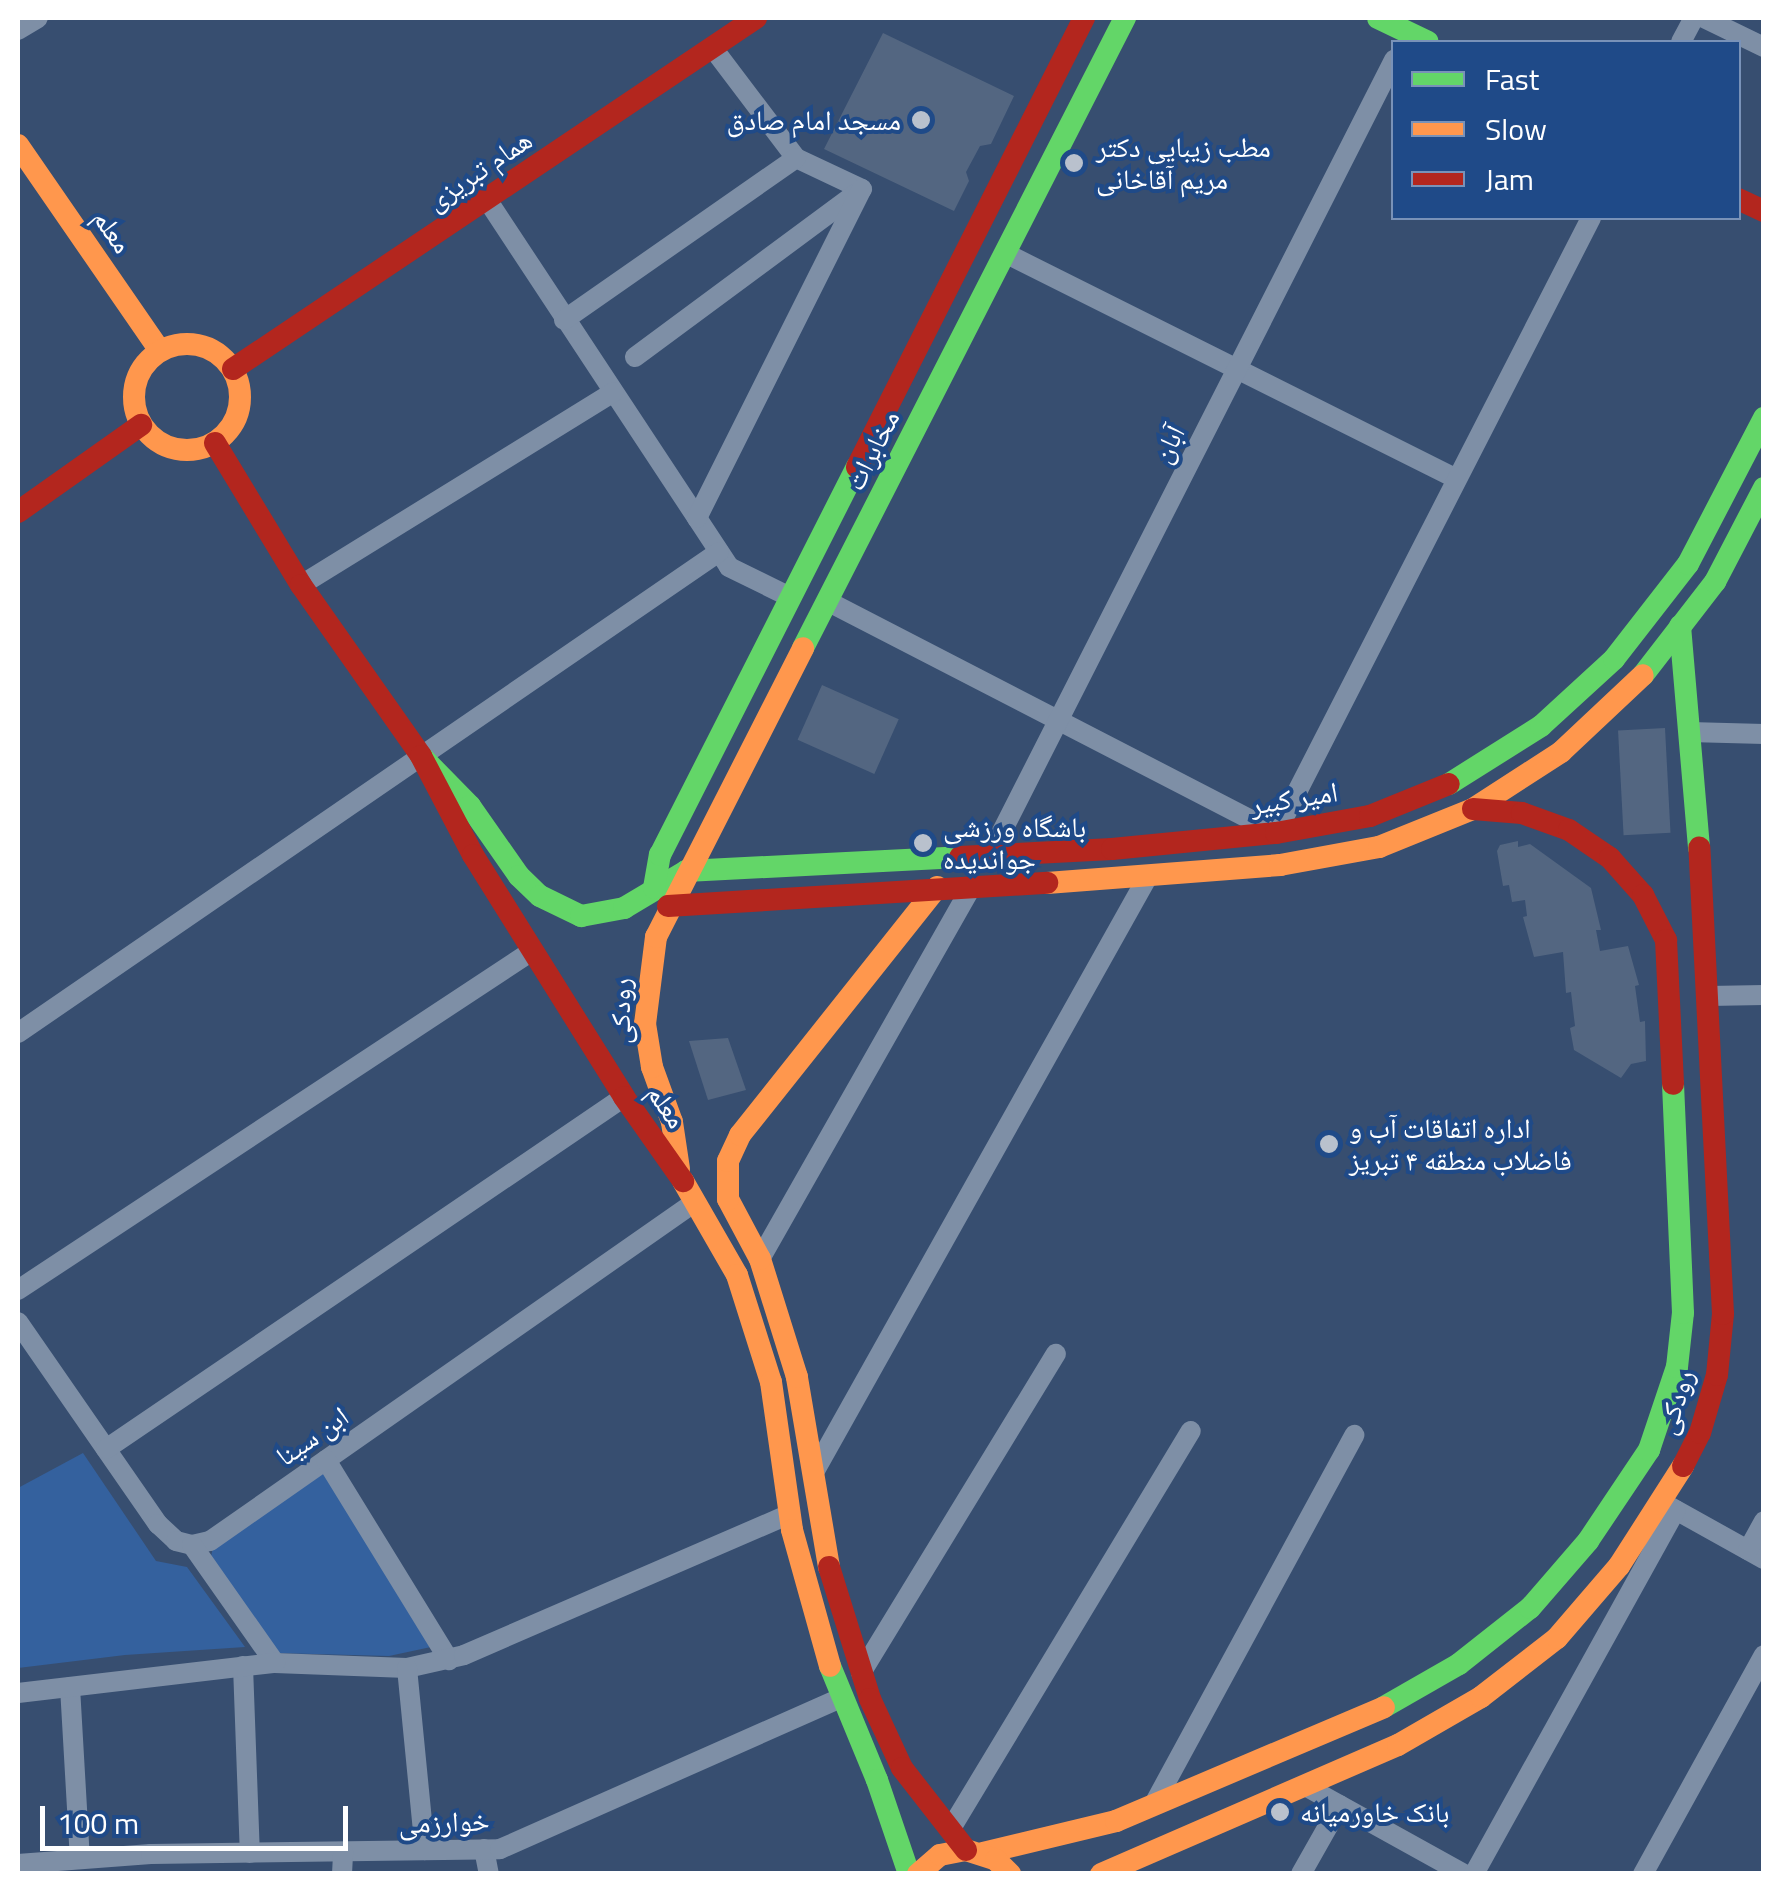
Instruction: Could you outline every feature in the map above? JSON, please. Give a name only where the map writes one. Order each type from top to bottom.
[{"type":"main road","name":"همام تبریزی","points":[[233,370],[756,18]]},
{"type":"main road","points":[[1057,18],[1082,23]]},
{"type":"main road","name":"مخابرات","points":[[661,897],[686,871],[829,602],[1125,18]]},
{"type":"main road","points":[[1378,18],[1413,34]]},
{"type":"main road","name":"مخابرات","points":[[661,897],[660,855],[1082,23]]},
{"type":"main road","name":"معلم","points":[[18,145],[160,351]]},
{"type":"main road","points":[[1741,200],[1764,211]]},
{"type":"main road","points":[[926,330],[959,343]]},
{"type":"main road","points":[[186,344],[200,345],[224,358],[233,370],[238,382],[239,410],[234,423],[215,443],[202,448],[174,449],[150,436],[134,398],[140,371],[160,351],[186,344]]},
{"type":"main road","name":"امیر کبیر","points":[[686,871],[936,855],[1112,849],[1276,833],[1370,816],[1458,780],[1541,726],[1614,659],[1688,564],[1764,418]]},
{"type":"main road","points":[[18,512],[142,424]]},
{"type":"main road","name":"معلم","points":[[215,443],[302,585],[421,756],[473,855],[624,1097],[679,1174],[737,1275],[771,1382],[790,1514],[814,1621],[841,1698],[878,1780],[909,1874]]},
{"type":"main road","points":[[421,756],[470,806],[519,876],[558,908],[580,916],[661,897],[1146,878],[1280,865],[1379,847],[1473,808],[1560,752],[1638,681],[1715,582],[1764,488]]},
{"type":"main road","name":"رودکى","points":[[1101,1874],[1306,1786],[1429,1727],[1481,1697],[1558,1638],[1669,1507],[1700,1434],[1717,1375],[1723,1314],[1709,996],[1680,626]]},
{"type":"main road","name":"رودکى","points":[[918,1874],[940,1855],[974,1852],[1099,1826],[1153,1806],[1346,1725],[1459,1664],[1530,1608],[1588,1541],[1649,1450],[1677,1367],[1683,1313],[1666,940],[1643,895],[1610,858],[1569,830],[1522,813],[1473,808]]},
{"type":"main road","points":[[936,855],[937,886],[740,1135],[728,1160],[728,1199],[760,1259],[797,1376],[812,1476],[840,1613],[861,1673],[902,1768],[950,1830],[974,1852],[1010,1874]]},
{"type":"main road","name":"رودکی","points":[[661,897],[648,972],[645,1024],[652,1067],[672,1122],[679,1174]]},
{"type":"main road","points":[[1649,1450],[1684,1468]]},
{"type":"main road","points":[[1413,1690],[1429,1727]]},
{"type":"street","points":[[18,30],[38,18]]},
{"type":"street","points":[[1682,40],[1694,18]]},
{"type":"street","points":[[1704,18],[1764,47]]},
{"type":"street","points":[[712,47],[796,158],[862,189]]},
{"type":"street","name":"آبان","points":[[991,853],[1391,66]]},
{"type":"street","points":[[564,320],[796,158]]},
{"type":"street","points":[[635,357],[862,189]]},
{"type":"street","points":[[697,518],[862,189]]},
{"type":"street","points":[[488,201],[730,567],[790,597]]},
{"type":"street","points":[[1280,865],[1276,833],[1590,220]]},
{"type":"street","points":[[1005,253],[1457,480]]},
{"type":"street","points":[[302,585],[612,392]]},
{"type":"street","points":[[18,1033],[720,552]]},
{"type":"street","points":[[829,602],[1276,833]]},
{"type":"street","points":[[1689,732],[1764,734]]},
{"type":"street","points":[[812,1476],[1146,878]]},
{"type":"street","points":[[760,1259],[972,886]]},
{"type":"street","points":[[18,1290],[532,950]]},
{"type":"street","points":[[1709,996],[1764,995]]},
{"type":"street","points":[[106,1450],[624,1097]]},
{"type":"street","name":"ابن سینا","points":[[192,1544],[210,1540],[696,1202]]},
{"type":"street","points":[[18,1322],[158,1524],[176,1540],[192,1544],[275,1663]]},
{"type":"street","points":[[861,1673],[1056,1354]]},
{"type":"street","points":[[950,1830],[1191,1431]]},
{"type":"street","points":[[1153,1806],[1354,1435]]},
{"type":"street","points":[[326,1460],[449,1660]]},
{"type":"street","points":[[1474,1874],[1669,1507],[1756,1554],[1764,1521]]},
{"type":"street","points":[[18,1693],[275,1663],[407,1668],[449,1660],[790,1514]]},
{"type":"street","points":[[1644,1874],[1764,1656]]},
{"type":"street","points":[[243,1666],[250,1853]]},
{"type":"street","points":[[407,1668],[425,1850]]},
{"type":"street","points":[[70,1686],[80,1859]]},
{"type":"street","name":"خوارزمی","points":[[18,1864],[80,1859],[163,1864],[250,1853],[500,1849],[841,1698]]},
{"type":"street","points":[[1306,1786],[1464,1874]]},
{"type":"street","points":[[1301,1874],[1340,1805]]},
{"type":"street","points":[[484,1850],[489,1874]]},
{"type":"street","points":[[342,1874],[343,1852]]},
{"type":"shaded area","points":[[83,1453],[156,1561],[187,1567],[245,1647],[125,1655],[18,1668],[18,1488]]},
{"type":"shaded area","points":[[323,1471],[431,1647],[389,1656],[276,1653],[211,1557],[213,1547]]},
{"type":"building","name":"مسجد امام صادق","points":[[883,33],[1014,96],[991,144],[980,146],[966,172],[969,181],[954,211],[824,149]]},
{"type":"building","points":[[822,685],[899,719],[874,774],[798,740]]},
{"type":"building","points":[[1665,728],[1670,833],[1624,835],[1618,730]]},
{"type":"building","points":[[1518,841],[1518,847],[1530,844],[1591,888],[1601,930],[1596,930],[1600,951],[1628,946],[1639,985],[1635,986],[1640,1022],[1645,1021],[1646,1061],[1631,1064],[1621,1078],[1574,1050],[1570,1028],[1575,1026],[1571,992],[1566,993],[1563,952],[1534,957],[1523,917],[1527,916],[1525,900],[1512,902],[1509,885],[1503,886],[1497,851],[1500,845]]},
{"type":"building","points":[[728,1038],[746,1090],[708,1100],[689,1041]]},
{"type":"traffic: fast","points":[[803,648],[1125,18]]},
{"type":"traffic: fast","points":[[1378,18],[1424,40]]},
{"type":"traffic: fast","points":[[1449,784],[1541,726],[1614,659],[1688,564],[1764,418]]},
{"type":"traffic: fast","points":[[654,888],[660,855],[857,467]]},
{"type":"traffic: fast","points":[[1643,675],[1715,582],[1764,488]]},
{"type":"traffic: fast","points":[[1680,626],[1699,848]]},
{"type":"traffic: fast","points":[[421,756],[470,806],[519,876],[540,896],[581,916],[624,908],[686,871],[960,857]]},
{"type":"traffic: fast","points":[[1384,1707],[1459,1664],[1530,1608],[1588,1541],[1649,1450],[1677,1367],[1683,1313],[1673,1084]]},
{"type":"traffic: fast","points":[[830,1666],[877,1780],[909,1874]]},
{"type":"traffic: slow","points":[[18,145],[160,351]]},
{"type":"traffic: slow","points":[[187,344],[207,348],[225,359],[236,377],[240,397],[236,417],[225,435],[207,446],[187,450],[167,446],[149,435],[138,417],[134,397],[138,377],[149,359],[167,348],[187,344]]},
{"type":"traffic: slow","points":[[679,1169],[672,1122],[652,1067],[645,1024],[656,937],[803,648]]},
{"type":"traffic: slow","points":[[1047,883],[1280,865],[1379,847],[1473,809],[1561,752],[1643,675]]},
{"type":"traffic: slow","points":[[829,1567],[797,1377],[760,1259],[728,1199],[728,1161],[740,1135],[937,887]]},
{"type":"traffic: slow","points":[[683,1181],[737,1275],[771,1382],[792,1530],[830,1666]]},
{"type":"traffic: slow","points":[[1101,1874],[1398,1745],[1481,1697],[1557,1638],[1619,1566],[1683,1466]]},
{"type":"traffic: slow","points":[[983,1853],[1116,1821],[1384,1707]]},
{"type":"traffic: slow","points":[[918,1874],[940,1855],[966,1850],[996,1860],[1010,1874]]},
{"type":"traffic: jam","points":[[233,369],[756,18]]},
{"type":"traffic: jam","points":[[857,467],[1084,18]]},
{"type":"traffic: jam","points":[[1741,200],[1764,211]]},
{"type":"traffic: jam","points":[[18,512],[141,425]]},
{"type":"traffic: jam","points":[[215,443],[301,585],[421,756],[473,855],[624,1097],[683,1181]]},
{"type":"traffic: jam","points":[[960,857],[1112,849],[1276,833],[1370,816],[1449,784]]},
{"type":"traffic: jam","points":[[1473,809],[1522,813],[1569,830],[1610,858],[1643,895],[1666,940],[1673,1084]]},
{"type":"traffic: jam","points":[[1683,1466],[1700,1433],[1717,1375],[1723,1314],[1699,848]]},
{"type":"traffic: jam","points":[[668,906],[1047,883]]},
{"type":"traffic: jam","points":[[829,1567],[870,1699],[902,1768],[966,1850]]},
{"type":"place","name":"مسجد امام صادق","points":[[921,120]]},
{"type":"place","name":"مطب زیبایی دکتر مریم آقاخانی","points":[[1074,163]]},
{"type":"place","name":"باشگاه ورزشی جواندیده","points":[[923,843]]},
{"type":"place","name":"اداره اتفاقات آب و فاضلاب منطقه ۴ تبریز","points":[[1329,1144]]},
{"type":"place","name":"بانک خاورمیانه","points":[[1280,1812]]}]
